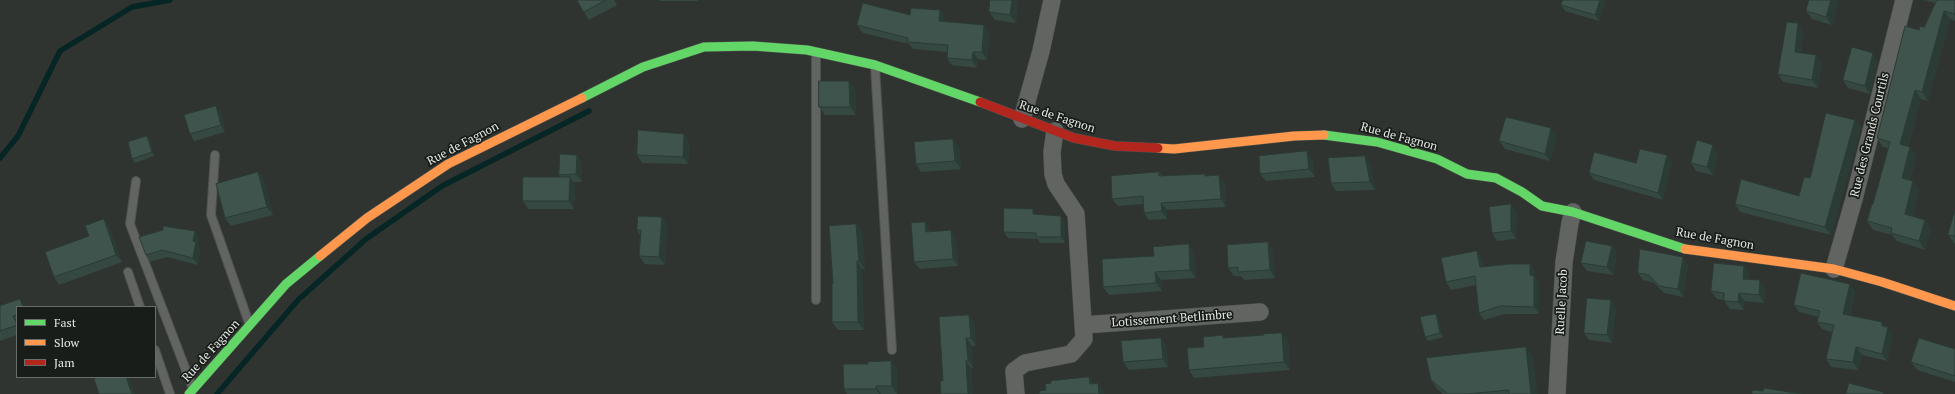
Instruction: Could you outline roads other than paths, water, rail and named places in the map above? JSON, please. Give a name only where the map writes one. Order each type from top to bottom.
[{"type":"street","points":[[1022,118],[1041,51],[1052,0]]},
{"type":"street","name":"Rue des Grands Courtils","points":[[1834,269],[1854,199],[1904,0]]},
{"type":"street","name":"Rue de Fagnon","points":[[191,391],[286,284],[367,218],[448,164],[643,67],[704,47],[753,46],[816,52],[875,65],[934,85],[1074,138],[1115,146],[1155,148],[1203,146],[1294,136],[1326,135],[1352,137],[1384,143],[1437,159],[1466,174],[1496,178],[1522,192],[1542,206],[1573,212],[1684,249],[1834,269],[1882,282],[1955,306]]},
{"type":"street","points":[[1016,394],[1014,372],[1024,363],[1071,354],[1084,339],[1076,214],[1056,184],[1053,174],[1052,152],[1055,131]]},
{"type":"street","name":"Ruelle Jacob","points":[[1557,394],[1564,262],[1573,212]]},
{"type":"street","name":"Lotissement Betlimbre","points":[[1084,325],[1260,312]]},
{"type":"lane","points":[[816,52],[816,300]]},
{"type":"lane","points":[[875,65],[892,350]]},
{"type":"lane","points":[[215,155],[210,215],[250,325]]},
{"type":"lane","points":[[136,181],[130,224],[191,391]]},
{"type":"lane","points":[[128,272],[140,306]]},
{"type":"lane","points":[[156,353],[170,394]]},
{"type":"waterway","points":[[0,158],[18,136],[60,51],[132,7],[170,0]]},
{"type":"waterway","points":[[217,394],[298,300],[366,239],[442,186],[589,111]]}]
